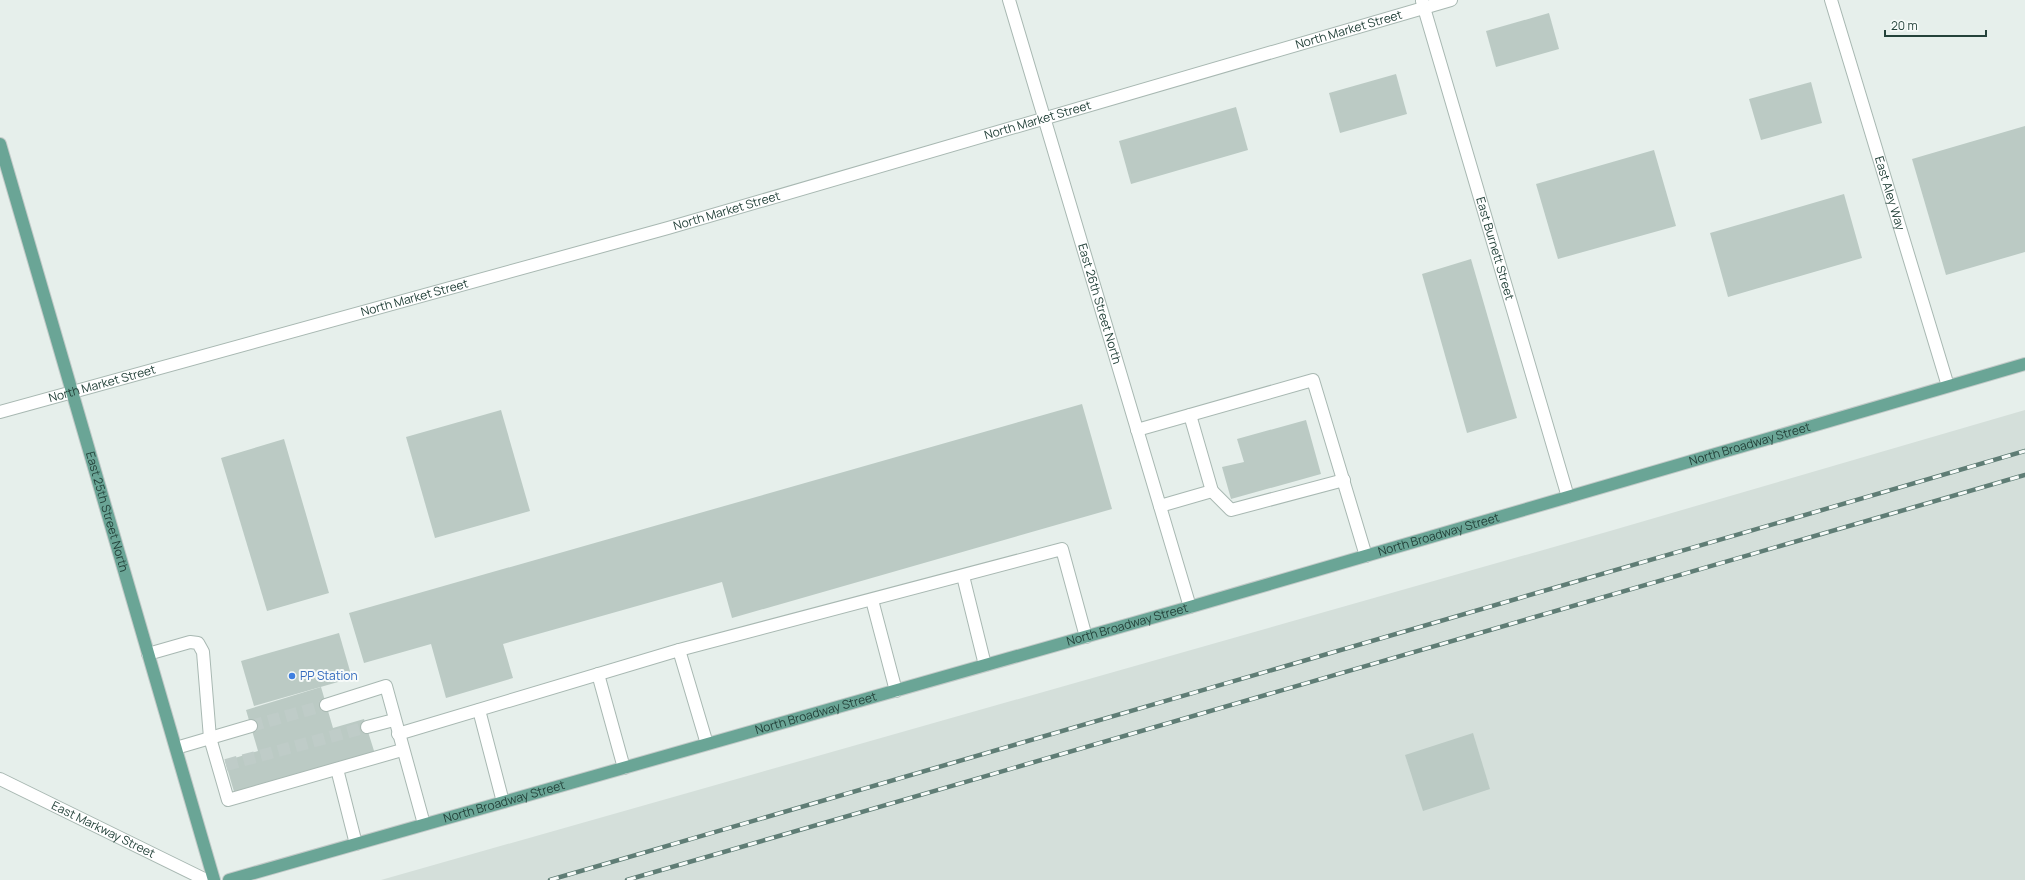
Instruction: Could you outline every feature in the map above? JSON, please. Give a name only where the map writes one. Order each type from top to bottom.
[{"type":"main road","name":"East 25th Street North","points":[[0,144],[214,880]]},
{"type":"main road","name":"North Broadway Street","points":[[229,880],[1086,637],[2025,364]]},
{"type":"street","name":"East 26th Street North","points":[[1009,0],[1190,607]]},
{"type":"street","name":"North Market Street","points":[[0,412],[668,228],[1044,119],[1423,4],[1451,0]]},
{"type":"street","name":"East Aley Way","points":[[1831,0],[1948,386]]},
{"type":"street","name":"East Burnett Street","points":[[1423,4],[1568,497]]},
{"type":"street","points":[[1137,430],[1312,380],[1344,480],[1366,556]]},
{"type":"street","points":[[1190,415],[1212,491],[1231,510],[1344,480]]},
{"type":"street","points":[[1160,506],[1212,491]]},
{"type":"street","points":[[398,734],[679,650],[1062,549],[1086,637]]},
{"type":"street","points":[[963,576],[985,665]]},
{"type":"street","points":[[872,600],[896,690]]},
{"type":"street","points":[[148,654],[190,642],[198,644],[203,652],[210,738],[222,766],[228,800],[402,750]]},
{"type":"street","points":[[679,650],[707,744]]},
{"type":"street","points":[[598,674],[624,768]]},
{"type":"street","points":[[326,705],[386,686],[402,750],[424,824]]},
{"type":"street","points":[[479,710],[503,802]]},
{"type":"street","points":[[367,727],[394,720]]},
{"type":"street","points":[[176,748],[251,726]]},
{"type":"street","points":[[337,769],[356,844]]},
{"type":"street","name":"East Markway Street","points":[[0,779],[206,880]]},
{"type":"shaded area","points":[[2025,410],[2025,880],[381,880],[1610,531]]},
{"type":"building","points":[[1549,13],[1559,49],[1496,67],[1486,31]]},
{"type":"building","points":[[1396,74],[1407,114],[1340,133],[1329,93]]},
{"type":"building","points":[[1811,82],[1822,123],[1761,140],[1749,99]]},
{"type":"building","points":[[1236,107],[1248,150],[1131,184],[1119,141]]},
{"type":"building","points":[[2025,126],[2025,252],[1946,275],[1912,159]]},
{"type":"building","points":[[1654,150],[1676,226],[1558,259],[1536,184]]},
{"type":"building","points":[[1844,194],[1862,258],[1728,297],[1710,233]]},
{"type":"building","points":[[1471,259],[1517,418],[1467,433],[1422,274]]},
{"type":"building","points":[[1082,404],[1112,509],[732,618],[722,582],[503,644],[513,678],[446,698],[431,644],[364,663],[349,613]]},
{"type":"building","points":[[501,410],[530,511],[435,538],[406,437]]},
{"type":"building","points":[[1306,420],[1321,474],[1231,499],[1222,467],[1244,462],[1237,439]]},
{"type":"building","points":[[284,439],[329,593],[267,611],[221,458]]},
{"type":"building","points":[[339,633],[352,678],[254,706],[241,661]]},
{"type":"building","points":[[321,687],[333,728],[364,719],[375,754],[235,795],[225,761],[258,751],[246,710]]},
{"type":"building","points":[[1473,733],[1490,789],[1423,811],[1405,755]]},
{"type":"tunnel","points":[[251,726],[326,705]]},
{"type":"tunnel","points":[[226,765],[367,727]]},
{"type":"railway","points":[[550,880],[2025,451]]},
{"type":"railway","points":[[627,880],[2025,475]]},
{"type":"place","name":"PP Station","points":[[292,676]]}]
